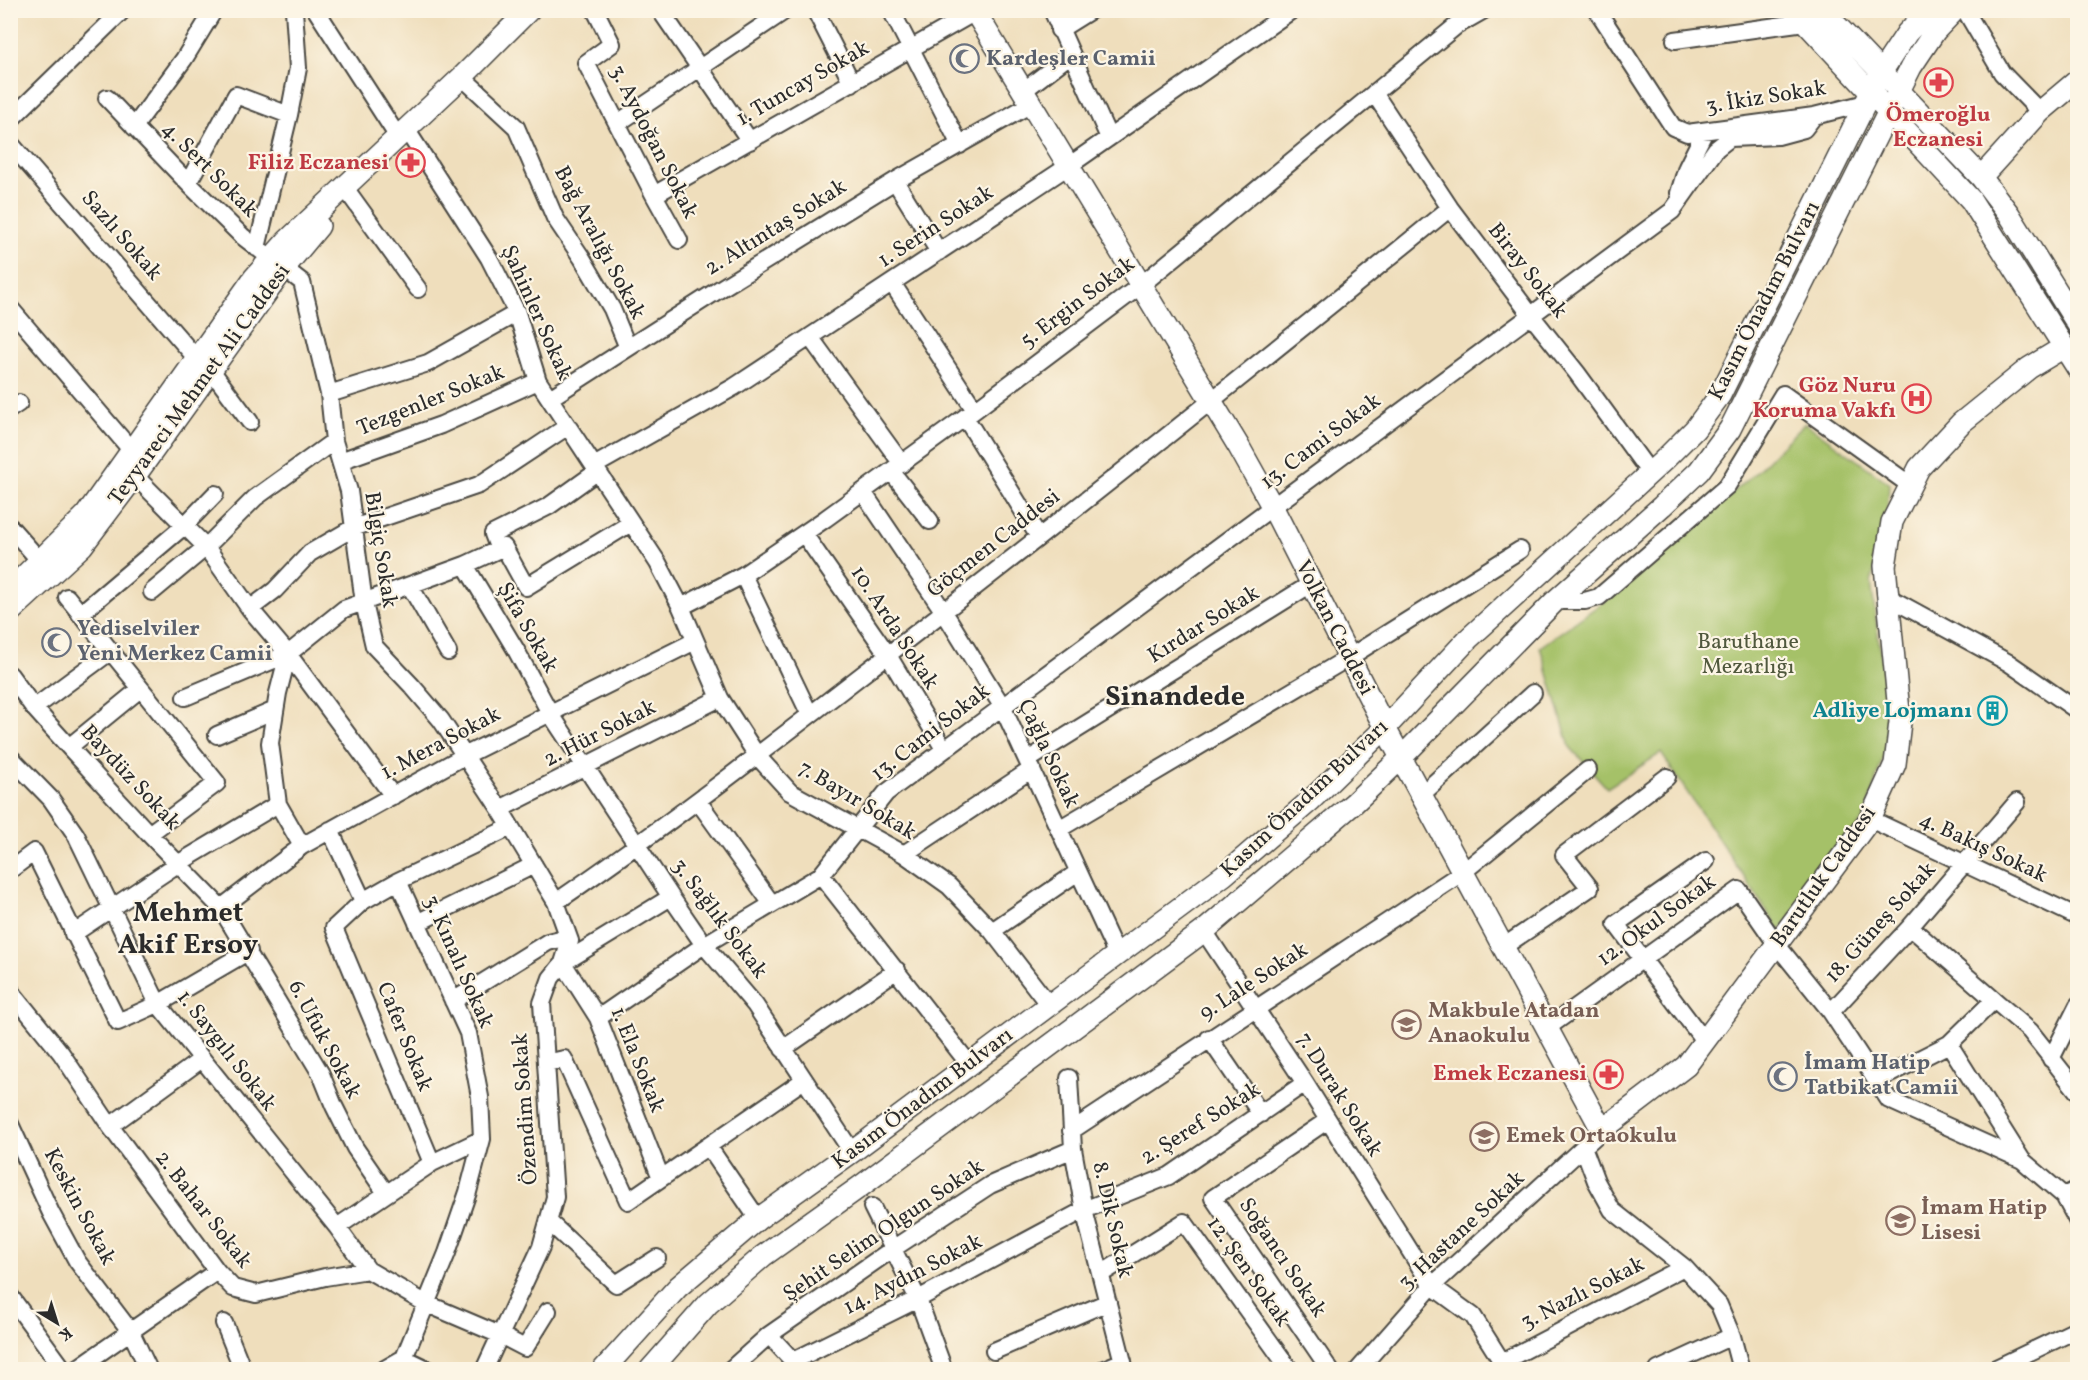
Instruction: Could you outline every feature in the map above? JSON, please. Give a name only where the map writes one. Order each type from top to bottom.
[{"type":"main road","name":"Teyyareci Mehmet Ali Caddesi","points":[[10,612],[82,546],[135,476],[254,278],[271,258],[462,77],[529,10]]},
{"type":"main road","name":"Kasım Önadım Bulvarı","points":[[603,1370],[678,1287],[758,1219],[852,1152],[1224,875],[1311,800],[1384,728],[1468,639],[1695,429],[1720,395],[1880,74],[1907,33],[1929,10]]},
{"type":"main road","name":"Kasım Önadım Bulvarı","points":[[650,1370],[708,1304],[763,1256],[1204,931],[1354,803],[1555,601],[1699,471],[1730,429],[1911,67],[1935,31],[1955,10]]},
{"type":"main road","name":"Volkan Caddesi","points":[[975,11],[1070,165],[1272,506],[1384,728],[1602,1130]]},
{"type":"main road","points":[[1807,14],[1880,74],[1981,177],[2009,214],[2078,325]]},
{"type":"main road","points":[[1807,14],[1868,98],[1889,111],[1971,200],[2078,369]]},
{"type":"main road","points":[[1981,177],[2040,112],[2078,80]]},
{"type":"main road","name":"Teyyareci Mehmet Ali Caddesi","points":[[271,258],[348,192],[381,152]]},
{"type":"main road","name":"Barutluk Caddesi","points":[[1602,1130],[1686,1066],[1870,819],[1895,764],[1900,722],[1885,566],[1892,522],[1919,468],[1961,423],[2028,368],[2064,347]]},
{"type":"main road","name":"Teyyareci Mehmet Ali Caddesi","points":[[10,590],[41,562],[86,514],[132,451],[204,364]]},
{"type":"street","points":[[10,120],[123,10]]},
{"type":"street","points":[[134,127],[184,59],[214,10]]},
{"type":"street","points":[[271,258],[289,115],[298,68],[294,10]]},
{"type":"street","name":"Şahinler Sokak","points":[[316,10],[489,258],[517,313],[538,381],[658,563],[681,607]]},
{"type":"street","name":"3. Aydoğan Sokak","points":[[595,10],[612,44],[586,63],[679,240]]},
{"type":"street","points":[[660,10],[750,141]]},
{"type":"street","points":[[618,123],[786,10]]},
{"type":"street","points":[[815,10],[852,83]]},
{"type":"street","points":[[891,10],[960,145]]},
{"type":"street","points":[[1052,10],[1070,55],[1109,138]]},
{"type":"street","points":[[1059,30],[1091,10]]},
{"type":"street","name":"1. Serin Sokak","points":[[502,548],[493,534],[549,506],[596,469],[734,387],[1070,165],[1292,10]]},
{"type":"street","name":"5. Ergin Sokak","points":[[681,607],[743,575],[863,492],[970,413],[1141,285],[1456,26],[1484,10]]},
{"type":"street","name":"3. İkiz Sokak","points":[[1597,10],[1673,127],[1687,133],[1814,116],[1868,98]]},
{"type":"street","points":[[1965,10],[2002,74],[2040,112]]},
{"type":"street","name":"1. Tuncay Sokak","points":[[654,195],[975,11]]},
{"type":"street","points":[[1676,40],[1807,14]]},
{"type":"street","name":"2. Altıntaş Sokak","points":[[550,398],[723,287],[895,181],[960,145],[1027,98],[1070,55]]},
{"type":"street","name":"Bağ Aralığı Sokak","points":[[462,77],[516,127],[555,218],[612,309],[628,348]]},
{"type":"street","name":"Biray Sokak","points":[[1374,93],[1450,208],[1530,314],[1578,372],[1650,473]]},
{"type":"street","points":[[188,183],[236,95],[289,115]]},
{"type":"street","name":"4. Sert Sokak","points":[[107,98],[188,183],[271,258]]},
{"type":"street","name":"13. Cami Sokak","points":[[821,875],[886,793],[1530,314],[1672,212],[1716,149],[1730,138],[1778,136],[1804,129],[1814,116]]},
{"type":"street","points":[[1672,212],[1687,167],[1705,131]]},
{"type":"street","name":"Sazlı Sokak","points":[[10,143],[204,364],[250,422]]},
{"type":"street","points":[[895,181],[939,252]]},
{"type":"street","points":[[348,192],[418,289]]},
{"type":"street","name":"Göçmen Caddesi","points":[[556,902],[698,801],[944,612],[1211,403],[1450,208]]},
{"type":"street","name":"Bilgiç Sokak","points":[[271,258],[302,282],[329,394],[334,441],[349,491],[364,603],[374,646],[441,720],[511,826],[556,902],[570,941]]},
{"type":"street","points":[[892,283],[970,413],[1039,537]]},
{"type":"street","points":[[10,308],[132,451]]},
{"type":"street","points":[[329,394],[428,363],[517,313]]},
{"type":"street","points":[[810,337],[930,521]]},
{"type":"street","name":"Tezgenler Sokak","points":[[340,461],[441,425],[538,381]]},
{"type":"street","points":[[1555,601],[1585,601],[1599,597],[1727,486],[1783,394],[1910,485]]},
{"type":"street","points":[[250,609],[275,590],[310,553],[353,528],[479,485],[568,426]]},
{"type":"street","points":[[152,592],[206,547],[255,498],[334,441]]},
{"type":"street","points":[[135,476],[206,547],[250,609],[288,654],[393,796]]},
{"type":"street","name":"Çağla Sokak","points":[[863,492],[944,612],[1002,706],[1117,955]]},
{"type":"street","points":[[80,614],[184,526],[215,494]]},
{"type":"street","points":[[185,697],[288,654],[344,609],[465,565],[502,548],[526,587],[632,524]]},
{"type":"street","points":[[10,527],[41,562]]},
{"type":"street","name":"10. Arda Sokak","points":[[804,534],[888,655],[944,749]]},
{"type":"street","points":[[1059,829],[1348,658],[1520,550]]},
{"type":"street","name":"Şifa Sokak","points":[[465,565],[516,650],[550,713]]},
{"type":"street","points":[[743,575],[810,715]]},
{"type":"street","name":"Kırdar Sokak","points":[[904,854],[1030,765],[1311,584]]},
{"type":"street","points":[[410,586],[448,652]]},
{"type":"street","points":[[67,597],[217,783],[148,834]]},
{"type":"street","points":[[1888,597],[2009,663],[2078,711]]},
{"type":"street","name":"7. Bayır Sokak","points":[[681,607],[720,698],[758,756],[790,792],[904,854],[949,886],[992,931],[1049,1005]]},
{"type":"street","name":"1. Mera Sokak","points":[[221,908],[302,846],[330,830],[464,756],[695,641]]},
{"type":"street","points":[[34,708],[111,651]]},
{"type":"street","points":[[288,654],[270,743],[278,804],[302,846]]},
{"type":"street","name":"Baydüz Sokak","points":[[10,675],[34,708],[69,747],[148,834],[221,908]]},
{"type":"street","points":[[69,747],[140,689]]},
{"type":"street","points":[[1421,795],[1533,693]]},
{"type":"street","name":"2. Hür Sokak","points":[[500,809],[720,698]]},
{"type":"street","points":[[217,735],[276,710]]},
{"type":"street","name":"3. Sağlık Sokak","points":[[550,713],[704,945],[755,1005],[852,1152]]},
{"type":"street","name":"1. Saygılı Sokak","points":[[10,757],[51,800],[75,835],[159,1004],[338,1227],[368,1270]]},
{"type":"street","name":"9. Lale Sokak","points":[[1071,1131],[1462,872],[1588,770]]},
{"type":"street","points":[[1503,947],[1590,888],[1564,855],[1667,777]]},
{"type":"street","points":[[698,801],[772,904]]},
{"type":"street","name":"18. Güneş Sokak","points":[[1831,1012],[1910,927],[2017,802]]},
{"type":"street","points":[[73,934],[179,863],[278,804]]},
{"type":"street","name":"4. Bakış Sokak","points":[[1870,819],[2078,917]]},
{"type":"street","points":[[330,830],[363,901],[398,881],[511,826]]},
{"type":"street","points":[[10,870],[34,852],[118,1022],[159,1004],[249,951]]},
{"type":"street","points":[[1705,1041],[1616,924],[1706,861]]},
{"type":"street","points":[[417,923],[534,865]]},
{"type":"street","points":[[992,931],[1078,872]]},
{"type":"street","points":[[598,1018],[704,945],[821,875],[969,1065]]},
{"type":"street","name":"3. Kınalı Sokak","points":[[398,881],[468,1033],[480,1097],[482,1139],[468,1192],[447,1253],[404,1358]]},
{"type":"street","name":"12. Okul Sokak","points":[[1547,1028],[1738,890],[1777,945]]},
{"type":"street","name":"Özendim Sokak","points":[[484,1370],[542,1247],[555,1197],[542,1003],[551,978],[563,963],[671,897]]},
{"type":"street","name":"Cafer Sokak","points":[[363,901],[334,928],[432,1163]]},
{"type":"street","name":"6. Ufuk Sokak","points":[[221,908],[321,1074],[355,1148],[386,1193]]},
{"type":"street","points":[[1910,927],[2030,1031],[2078,1092]]},
{"type":"street","name":"7. Durak Sokak","points":[[1204,931],[1305,1083],[1432,1286]]},
{"type":"street","points":[[453,1001],[548,942],[560,939],[570,941],[563,963]]},
{"type":"street","points":[[1777,945],[1831,1012],[1888,1100],[2022,1160],[2071,1193],[2078,1222]]},
{"type":"street","name":"1. Ela Sokak","points":[[563,963],[598,1018],[661,1178]]},
{"type":"street","points":[[783,1049],[897,970]]},
{"type":"street","name":"2. Bahar Sokak","points":[[10,990],[61,1053],[110,1125],[217,1271],[233,1288],[256,1294],[325,1276],[368,1270]]},
{"type":"street","points":[[1876,1081],[1949,1044],[1994,1000]]},
{"type":"street","points":[[2051,1059],[2078,1005]]},
{"type":"street","points":[[1209,1038],[1261,1114]]},
{"type":"street","points":[[1949,1044],[2022,1160]]},
{"type":"street","points":[[110,1125],[202,1059]]},
{"type":"street","points":[[546,1063],[564,1059],[628,1201],[804,1080]]},
{"type":"street","name":"8. Dik Sokak","points":[[1069,1078],[1073,1149],[1084,1210],[1124,1365]]},
{"type":"street","name":"2. Şeref Sokak","points":[[1084,1210],[1169,1176],[1305,1083]]},
{"type":"street","name":"Soğancı Sokak","points":[[1328,1120],[1213,1198],[1330,1370]]},
{"type":"street","name":"Keskin Sokak","points":[[10,1124],[51,1214],[77,1261],[131,1332],[149,1370]]},
{"type":"street","name":"3. Hastane Sokak","points":[[1358,1370],[1432,1286],[1584,1149],[1602,1130]]},
{"type":"street","points":[[338,1227],[432,1163],[482,1139]]},
{"type":"street","points":[[708,1146],[758,1219]]},
{"type":"street","name":"Şehit Selim Olgun Sokak","points":[[730,1370],[769,1335],[990,1185],[1073,1149]]},
{"type":"street","points":[[1584,1149],[1596,1181],[1612,1210],[1684,1267],[1719,1305],[1732,1336],[1741,1370]]},
{"type":"street","points":[[872,1207],[918,1299],[944,1370]]},
{"type":"street","name":"14. Aydın Sokak","points":[[769,1335],[793,1366],[1084,1210]]},
{"type":"street","points":[[549,1221],[616,1284],[657,1258]]},
{"type":"street","name":"12. Şen Sokak","points":[[1101,1274],[1184,1222],[1290,1370]]},
{"type":"street","name":"3. Nazlı Sokak","points":[[1504,1366],[1684,1267]]},
{"type":"street","points":[[368,1270],[425,1303],[501,1335],[525,1348],[548,1311]]},
{"type":"street","points":[[75,1370],[217,1271]]},
{"type":"street","points":[[1432,1286],[1473,1316],[1504,1366]]},
{"type":"street","points":[[10,1296],[64,1370]]},
{"type":"street","points":[[994,1351],[1108,1302]]},
{"type":"street","points":[[224,1323],[243,1370]]},
{"type":"street","points":[[1992,1370],[2078,1329]]},
{"type":"street","points":[[1658,1370],[1732,1336]]},
{"type":"street","points":[[383,1370],[404,1358],[429,1370]]},
{"type":"street","points":[[1102,1370],[1124,1365]]},
{"type":"green space","name":"Baruthane Mezarlığı","points":[[1805,423],[1889,483],[1887,523],[1871,582],[1891,732],[1864,818],[1780,931],[1661,753],[1607,788],[1570,747],[1540,647],[1616,593],[1756,472]]},
{"type":"place","name":"Kardeşler Camii","points":[[965,59]]},
{"type":"place","name":"Ömeroğlu Eczanesi","points":[[1938,83]]},
{"type":"place","name":"Filiz Eczanesi","points":[[410,163]]},
{"type":"place","name":"Göz Nuru Koruma Vakfı","points":[[1917,399]]},
{"type":"place","name":"Yediselviler Yeni Merkez Camii","points":[[56,642]]},
{"type":"place","name":"Adliye Lojmanı","points":[[1993,711]]},
{"type":"place","name":"Makbule Atadan Anaokulu","points":[[1407,1024]]},
{"type":"place","name":"Emek Eczanesi","points":[[1608,1074]]},
{"type":"place","name":"İmam Hatip Tatbikat Camii","points":[[1783,1076]]},
{"type":"place","name":"Emek Ortaokulu","points":[[1485,1136]]},
{"type":"place","name":"İmam Hatip Lisesi","points":[[1900,1221]]},
{"type":"district","name":"Sinandede","points":[[1175,697]]},
{"type":"district","name":"Mehmet Akif Ersoy","points":[[188,929]]}]
